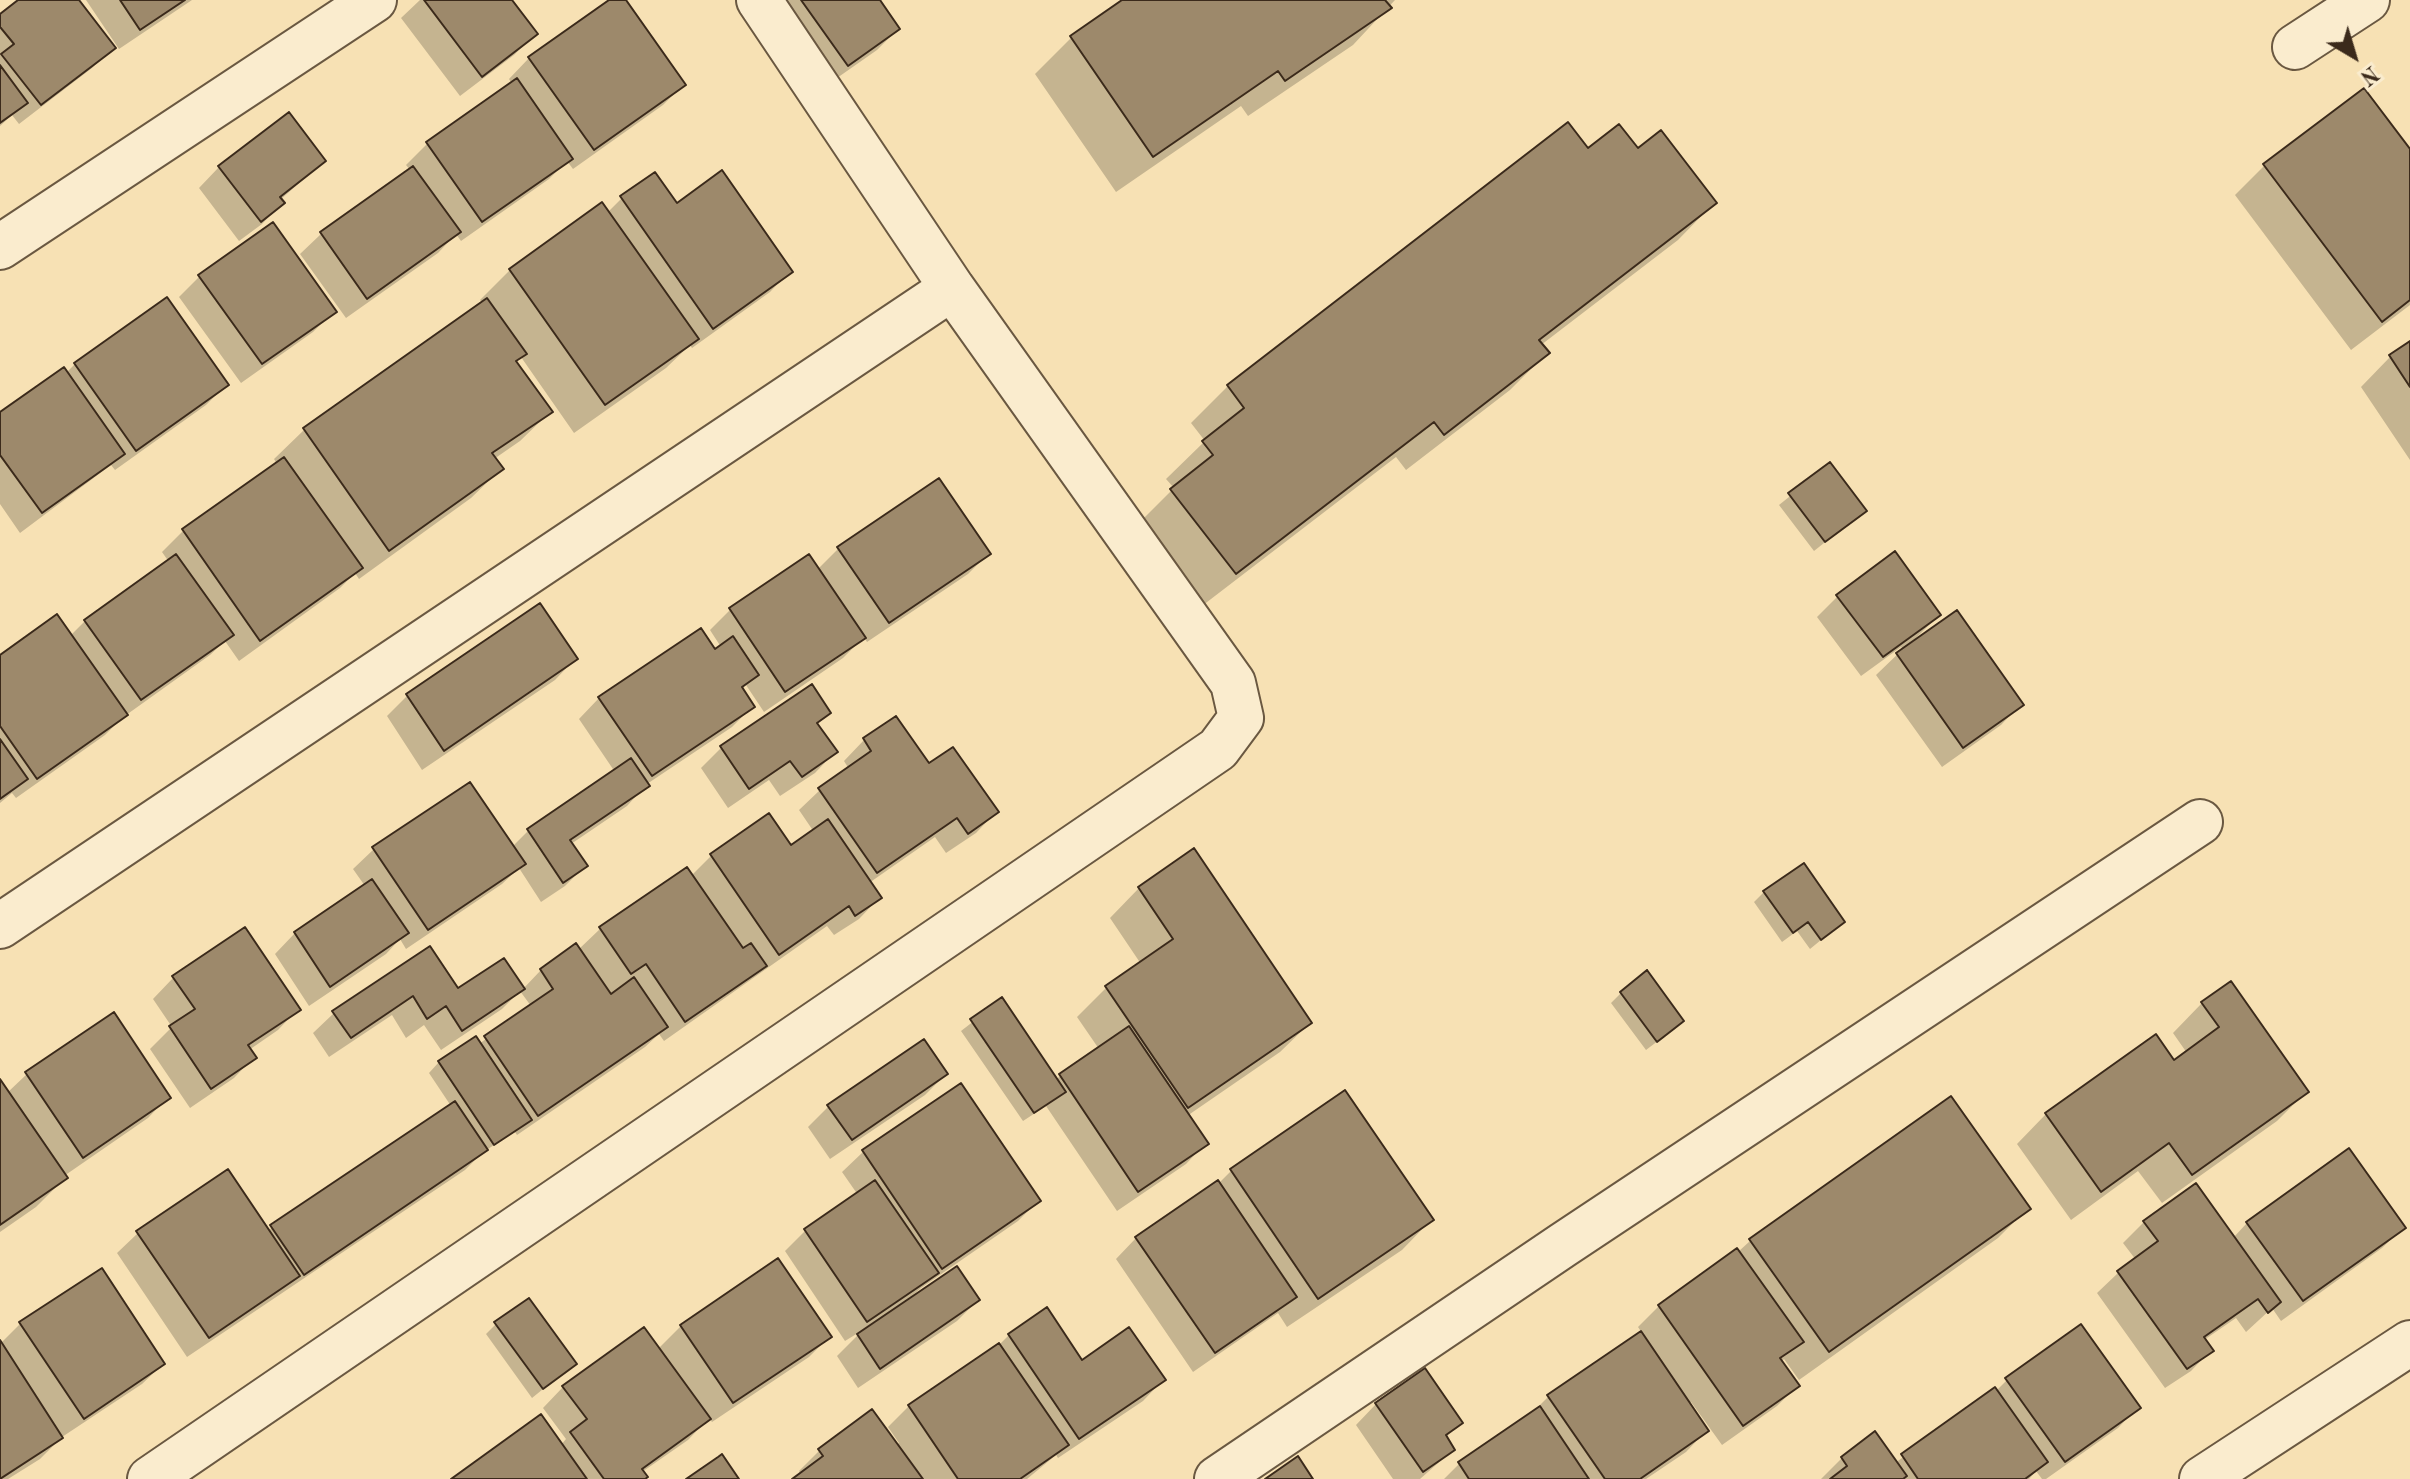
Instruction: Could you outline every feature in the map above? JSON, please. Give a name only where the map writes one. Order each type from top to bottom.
[{"type":"street","points":[[0,247],[374,0]]},
{"type":"street","points":[[150,1479],[1218,749],[1241,718],[1233,683],[952,288],[759,0]]},
{"type":"street","points":[[2295,47],[2367,0]]},
{"type":"street","points":[[0,926],[952,288]]},
{"type":"street","points":[[1217,1479],[2200,822]]},
{"type":"street","points":[[2202,1479],[2410,1343]]},
{"type":"building","points":[[18,0],[79,0],[116,48],[41,105],[1,54],[14,44],[0,27],[0,14]]},
{"type":"building","points":[[120,0],[185,0],[140,30]]},
{"type":"building","points":[[424,0],[512,0],[538,34],[482,77]]},
{"type":"building","points":[[609,0],[626,0],[686,85],[594,150],[528,57]]},
{"type":"building","points":[[801,0],[880,0],[900,29],[848,66]]},
{"type":"building","points":[[1122,0],[1385,0],[1392,8],[1285,81],[1278,71],[1153,157],[1070,36]]},
{"type":"building","points":[[0,65],[28,103],[0,123]]},
{"type":"building","points":[[517,78],[573,159],[482,222],[426,142]]},
{"type":"building","points":[[2364,88],[2410,149],[2410,300],[2382,322],[2263,164]]},
{"type":"building","points":[[289,112],[326,161],[280,197],[285,203],[261,222],[218,166]]},
{"type":"building","points":[[1568,122],[1588,148],[1619,124],[1638,148],[1661,130],[1717,203],[1539,340],[1550,353],[1444,435],[1434,422],[1236,574],[1170,489],[1213,455],[1202,441],[1244,408],[1227,385]]},
{"type":"building","points":[[413,166],[461,232],[367,299],[320,232]]},
{"type":"building","points":[[722,170],[793,272],[713,329],[620,196],[655,172],[677,203]]},
{"type":"building","points":[[602,202],[699,339],[605,405],[509,269]]},
{"type":"building","points":[[273,222],[337,312],[262,364],[198,275]]},
{"type":"building","points":[[167,297],[229,385],[136,451],[74,363]]},
{"type":"building","points":[[487,298],[527,354],[516,361],[553,412],[492,453],[504,469],[389,551],[303,428]]},
{"type":"building","points":[[2410,341],[2410,387],[2389,355]]},
{"type":"building","points":[[64,367],[125,454],[42,513],[0,455],[0,412]]},
{"type":"building","points":[[284,457],[363,568],[260,641],[182,529]]},
{"type":"building","points":[[1830,462],[1867,511],[1825,542],[1788,493]]},
{"type":"building","points":[[939,478],[991,554],[889,623],[837,547]]},
{"type":"building","points":[[1895,551],[1941,615],[1883,657],[1836,595]]},
{"type":"building","points":[[176,554],[234,635],[141,700],[84,620]]},
{"type":"building","points":[[809,554],[866,638],[785,692],[729,608]]},
{"type":"building","points":[[540,603],[578,659],[444,751],[406,694]]},
{"type":"building","points":[[1957,610],[2024,705],[1963,748],[1896,653]]},
{"type":"building","points":[[57,614],[128,715],[37,779],[0,726],[0,655]]},
{"type":"building","points":[[701,628],[715,649],[733,636],[759,675],[742,687],[755,707],[652,776],[598,697]]},
{"type":"building","points":[[812,684],[831,713],[817,723],[838,752],[802,777],[790,761],[749,789],[720,746]]},
{"type":"building","points":[[896,716],[929,763],[953,747],[999,812],[968,834],[957,818],[877,873],[818,788],[871,751],[863,738]]},
{"type":"building","points":[[0,739],[28,779],[0,799]]},
{"type":"building","points":[[631,758],[650,786],[570,840],[588,866],[563,883],[527,829]]},
{"type":"building","points":[[470,782],[526,864],[428,930],[372,847]]},
{"type":"building","points":[[769,813],[791,845],[828,819],[882,898],[855,916],[849,906],[779,955],[710,854]]},
{"type":"building","points":[[1194,848],[1312,1023],[1188,1108],[1105,986],[1173,939],[1138,887]]},
{"type":"building","points":[[1804,863],[1845,922],[1821,940],[1808,922],[1793,933],[1763,891]]},
{"type":"building","points":[[687,867],[743,948],[751,943],[767,966],[685,1022],[646,964],[631,974],[599,927]]},
{"type":"building","points":[[372,879],[409,933],[330,987],[294,932]]},
{"type":"building","points":[[245,927],[301,1010],[248,1045],[257,1058],[211,1089],[169,1026],[195,1009],[172,976]]},
{"type":"building","points":[[576,943],[611,994],[634,977],[668,1027],[538,1116],[484,1036],[553,989],[540,969]]},
{"type":"building","points":[[430,946],[458,988],[504,958],[525,989],[462,1031],[446,1006],[427,1019],[413,996],[351,1038],[332,1011]]},
{"type":"building","points":[[1647,970],[1684,1021],[1657,1042],[1620,992]]},
{"type":"building","points":[[2231,981],[2309,1092],[2192,1175],[2169,1143],[2101,1192],[2045,1113],[2156,1034],[2174,1060],[2219,1027],[2201,1002]]},
{"type":"building","points":[[1002,997],[1066,1092],[1034,1113],[970,1019]]},
{"type":"building","points":[[114,1012],[171,1098],[83,1158],[25,1072]]},
{"type":"building","points":[[1129,1026],[1209,1144],[1138,1192],[1059,1074]]},
{"type":"building","points":[[476,1036],[532,1120],[494,1145],[438,1061]]},
{"type":"building","points":[[924,1039],[948,1074],[852,1140],[827,1105]]},
{"type":"building","points":[[0,1079],[68,1178],[0,1225]]},
{"type":"building","points":[[961,1083],[1041,1201],[942,1269],[862,1150]]},
{"type":"building","points":[[1345,1090],[1434,1220],[1318,1299],[1230,1169]]},
{"type":"building","points":[[1951,1096],[2031,1209],[1829,1352],[1749,1239]]},
{"type":"building","points":[[455,1101],[488,1150],[304,1275],[270,1225]]},
{"type":"building","points":[[2349,1148],[2406,1228],[2303,1301],[2246,1222]]},
{"type":"building","points":[[228,1169],[300,1276],[209,1338],[136,1231]]},
{"type":"building","points":[[875,1180],[939,1273],[867,1322],[804,1229]]},
{"type":"building","points":[[1218,1180],[1297,1297],[1215,1353],[1135,1237]]},
{"type":"building","points":[[2196,1183],[2281,1302],[2268,1313],[2258,1299],[2204,1337],[2214,1351],[2187,1369],[2117,1271],[2158,1241],[2143,1221]]},
{"type":"building","points":[[1737,1248],[1804,1342],[1780,1358],[1800,1386],[1743,1426],[1658,1305]]},
{"type":"building","points":[[778,1258],[832,1337],[733,1403],[680,1325]]},
{"type":"building","points":[[957,1266],[980,1300],[880,1369],[857,1334]]},
{"type":"building","points":[[102,1268],[165,1364],[84,1419],[19,1322]]},
{"type":"building","points":[[529,1298],[577,1364],[543,1389],[494,1322]]},
{"type":"building","points":[[1047,1307],[1082,1360],[1129,1327],[1166,1380],[1079,1439],[1008,1334]]},
{"type":"building","points":[[2081,1324],[2141,1408],[2065,1462],[2005,1378]]},
{"type":"building","points":[[644,1327],[711,1419],[642,1469],[648,1477],[645,1479],[604,1479],[570,1432],[587,1419],[562,1386]]},
{"type":"building","points":[[1641,1331],[1709,1431],[1640,1479],[1605,1479],[1547,1395]]},
{"type":"building","points":[[0,1340],[63,1438],[0,1479]]},
{"type":"building","points":[[999,1343],[1069,1445],[1020,1479],[958,1479],[908,1405]]},
{"type":"building","points":[[1425,1368],[1463,1423],[1446,1435],[1455,1450],[1423,1472],[1375,1403]]},
{"type":"building","points":[[1995,1387],[2048,1462],[2025,1479],[1918,1479],[1901,1454]]},
{"type":"building","points":[[1540,1406],[1589,1479],[1469,1479],[1458,1462]]},
{"type":"building","points":[[872,1409],[923,1479],[792,1479],[823,1456],[818,1449]]},
{"type":"building","points":[[541,1414],[587,1479],[451,1479]]},
{"type":"building","points":[[1875,1431],[1907,1476],[1903,1479],[1830,1479],[1847,1466],[1841,1457]]},
{"type":"building","points":[[722,1454],[739,1479],[686,1479],[718,1457]]},
{"type":"building","points":[[1298,1456],[1313,1479],[1265,1479]]}]
